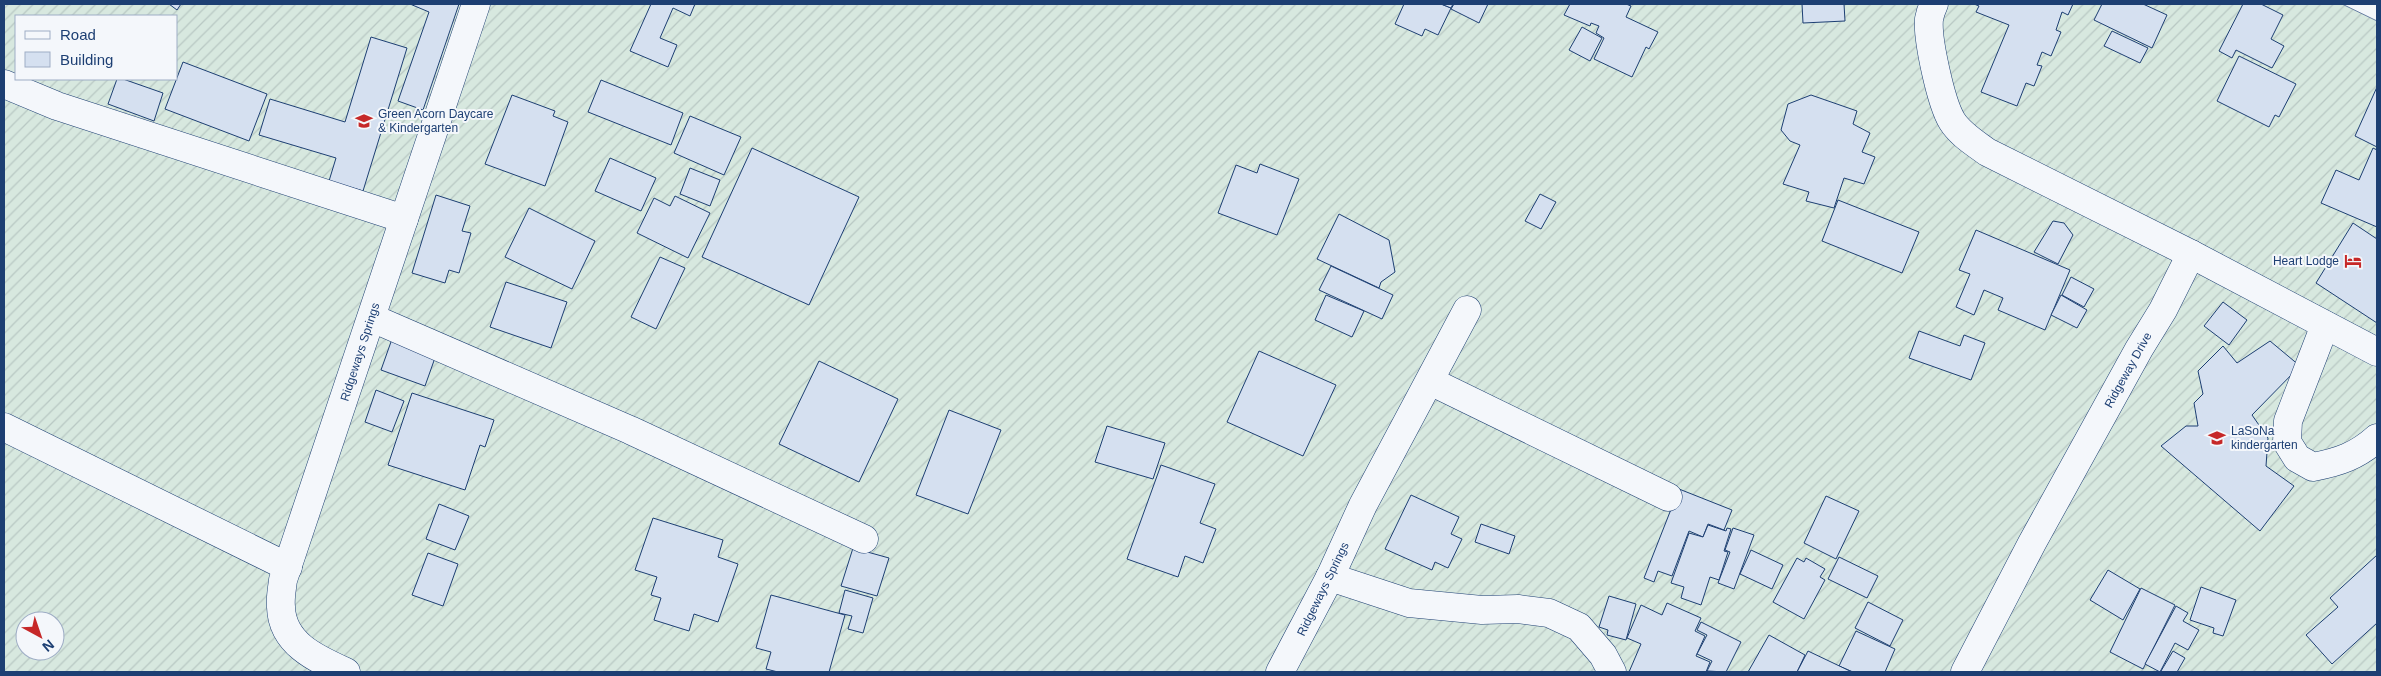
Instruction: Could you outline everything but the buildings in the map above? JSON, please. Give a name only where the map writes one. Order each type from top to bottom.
[{"type":"street","name":"Ridgeways Springs","points":[[346,672],[296,645],[284,627],[280,607],[283,580],[476,4]]},
{"type":"street","points":[[1934,4],[1929,18],[1933,55],[1943,97],[1952,121],[1967,138],[1987,152],[2191,254],[2377,352]]},
{"type":"street","points":[[4,84],[57,106],[404,219]]},
{"type":"street","name":"Ridgeway Drive","points":[[1965,672],[2032,543],[2139,349],[2163,310],[2191,254]]},
{"type":"street","name":"Ridgeways Springs","points":[[1280,672],[1330,577],[1363,505],[1467,310]]},
{"type":"street","points":[[372,318],[630,430],[864,539]]},
{"type":"street","points":[[2325,325],[2288,421],[2287,442],[2297,458],[2313,467],[2332,463],[2361,452],[2377,438]]},
{"type":"street","points":[[1430,381],[1668,497]]},
{"type":"street","points":[[4,427],[288,566]]},
{"type":"street","points":[[1330,577],[1409,603],[1482,610],[1518,609],[1549,613],[1579,627],[1603,655],[1612,672]]},
{"type":"shaded area","points":[[4,4],[2342,4],[2377,21],[2377,672],[4,672]]},
{"type":"place","name":"Green Acorn Daycare & Kindergarten","points":[[364,121]]},
{"type":"place","name":"Heart Lodge","points":[[2353,261]]},
{"type":"place","name":"LaSoNa kindergarten","points":[[2217,438]]}]
